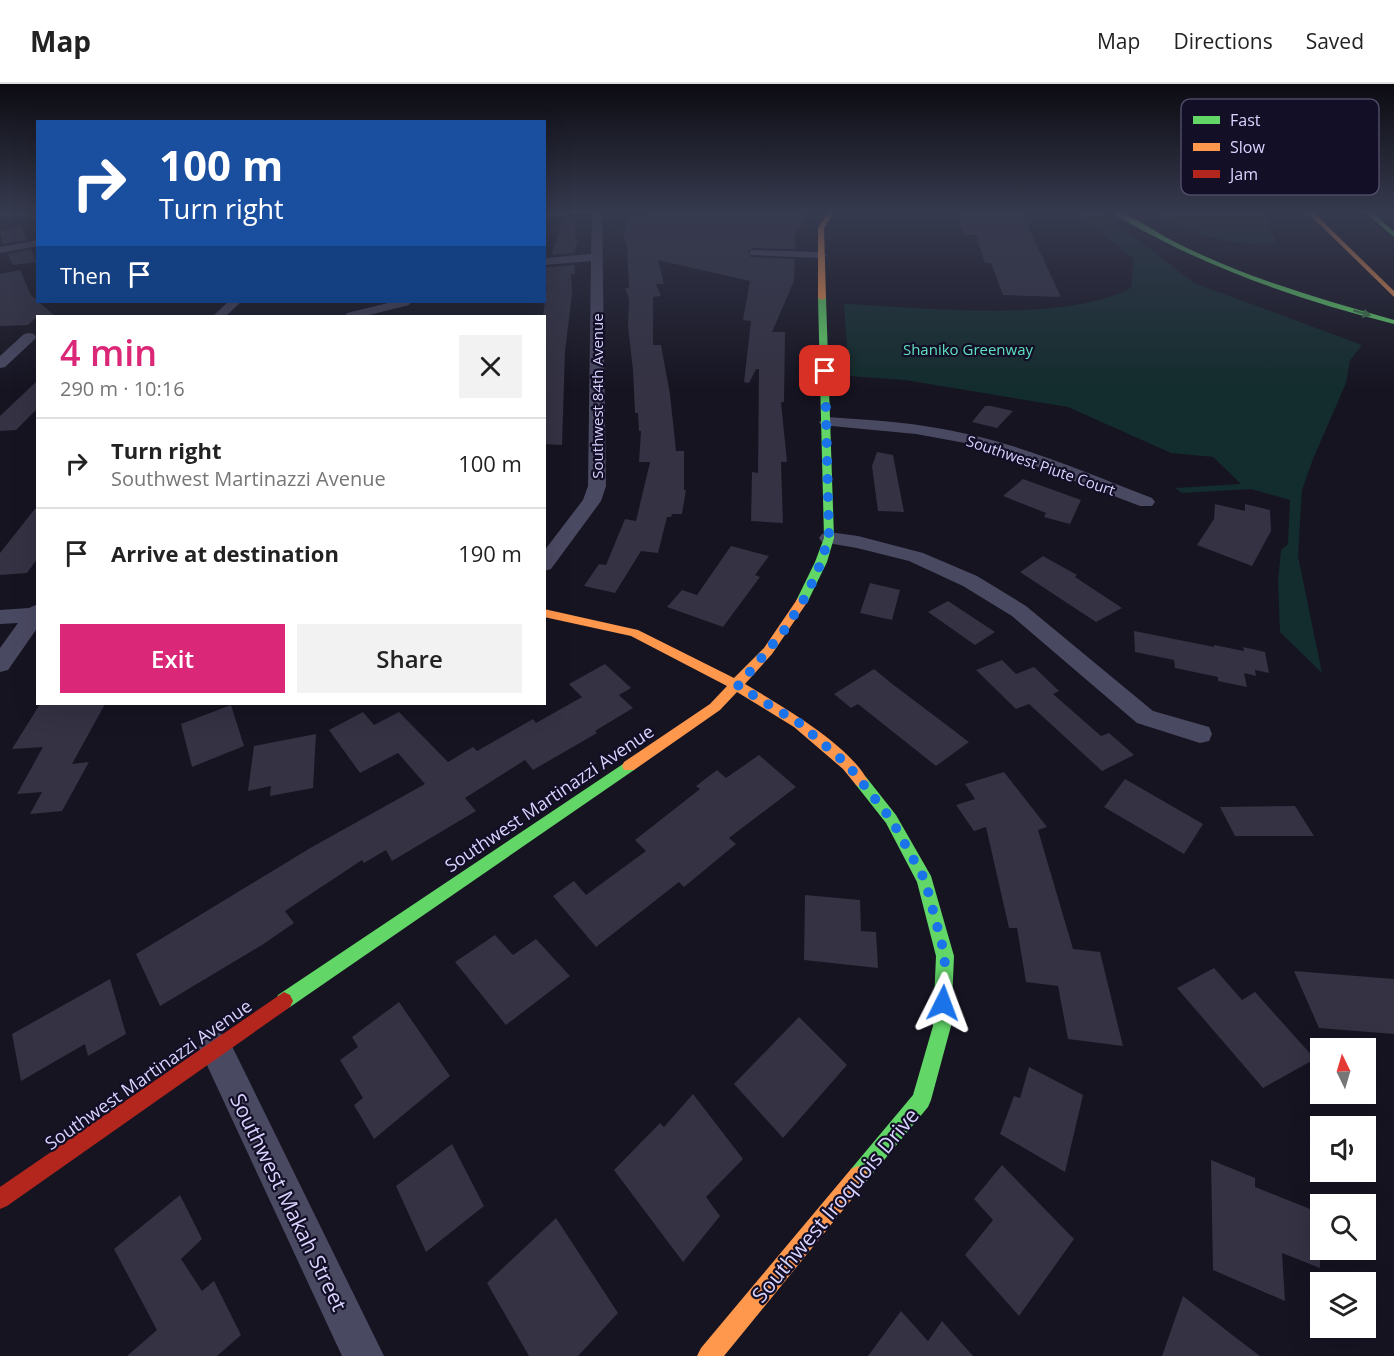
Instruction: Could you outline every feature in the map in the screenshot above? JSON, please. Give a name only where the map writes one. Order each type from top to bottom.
[{"type":"main road","name":"Southwest Martinazzi Avenue","points":[[0,1200],[215,1048],[715,707],[738,686],[783,632],[803,601],[817,573],[829,538],[822,270]]},
{"type":"main road","points":[[1235,270],[1289,290],[1394,322]]},
{"type":"main road","points":[[1369,270],[1394,295]]},
{"type":"main road","name":"Southwest Iroquois Drive","points":[[546,613],[634,633],[738,686],[799,723],[848,765],[891,819],[925,880],[945,956],[942,1026],[921,1100],[709,1356]]},
{"type":"street","name":"Southwest 84th Avenue","points":[[546,562],[592,501],[597,486],[597,270]]},
{"type":"street","points":[[220,315],[235,303]]},
{"type":"street","points":[[356,315],[401,303]]},
{"type":"street","points":[[10,338],[33,337]]},
{"type":"street","points":[[0,364],[33,337]]},
{"type":"street","name":"Southwest Piute Court","points":[[827,422],[884,425],[969,440],[1040,462],[1146,502]]},
{"type":"street","points":[[829,538],[858,542],[916,557],[970,581],[1019,611],[1145,717],[1200,734]]},
{"type":"street","points":[[0,617],[36,614]]},
{"type":"street","points":[[0,664],[36,614]]},
{"type":"street","name":"Southwest Makah Street","points":[[215,1048],[363,1356]]},
{"type":"green space","name":"Shaniko Greenway","points":[[1133,270],[1177,270],[1194,283],[1362,345],[1350,360],[1346,383],[1302,490],[1298,556],[1322,673],[1280,632],[1278,581],[1281,550],[1288,544],[1290,500],[1251,489],[1182,493],[1175,488],[1241,484],[1213,457],[1171,453],[1068,407],[905,380],[849,376],[844,304],[951,310],[1031,310],[1102,299],[1131,288]]},
{"type":"building","points":[[20,270],[36,303],[40,303],[54,315],[36,315],[28,325],[0,326],[0,274]]},
{"type":"building","points":[[546,270],[575,270],[575,274],[571,274],[572,293],[565,352],[562,445],[546,444],[546,315],[543,315],[547,286]]},
{"type":"building","points":[[628,270],[661,270],[664,284],[656,284],[661,296],[653,297],[653,345],[661,345],[670,394],[676,451],[684,451],[684,490],[686,490],[682,514],[672,514],[671,517],[667,517],[658,553],[641,551],[615,593],[584,586],[599,564],[606,565],[625,519],[636,521],[650,462],[639,462],[641,431],[639,431],[638,413],[635,413],[628,326],[629,299],[625,288],[629,288]]},
{"type":"building","points":[[703,270],[794,270],[794,281],[772,332],[785,332],[784,402],[781,402],[787,462],[781,462],[783,523],[751,521],[752,472],[758,473],[759,369],[756,369],[749,383],[744,382],[751,321],[743,320],[750,281]]},
{"type":"building","points":[[994,270],[1049,270],[1061,297],[1003,295]]},
{"type":"building","points":[[36,382],[36,410],[16,430],[0,431],[0,416]]},
{"type":"building","points":[[985,406],[1013,411],[997,428],[972,422]]},
{"type":"building","points":[[877,452],[893,455],[904,512],[878,511],[872,466]]},
{"type":"building","points":[[1023,479],[1081,500],[1070,524],[1044,517],[1046,513],[1003,496]]},
{"type":"building","points":[[1215,504],[1245,511],[1245,504],[1270,510],[1271,531],[1252,566],[1197,545],[1214,519]]},
{"type":"building","points":[[36,508],[36,561],[27,573],[0,575],[0,553]]},
{"type":"building","points":[[731,546],[769,556],[755,575],[760,577],[723,627],[667,607],[682,590],[697,595]]},
{"type":"building","points":[[1043,556],[1077,575],[1075,577],[1122,608],[1096,622],[1020,572]]},
{"type":"building","points":[[870,583],[900,590],[892,620],[860,613]]},
{"type":"building","points":[[948,601],[995,632],[975,645],[928,612]]},
{"type":"building","points":[[1134,631],[1214,647],[1214,645],[1244,651],[1243,647],[1265,652],[1269,673],[1255,670],[1256,676],[1244,673],[1247,687],[1218,681],[1218,677],[1175,668],[1174,660],[1135,652]]},
{"type":"building","points":[[1002,660],[1016,674],[1034,667],[1059,691],[1053,694],[1101,736],[1109,733],[1134,755],[1102,771],[1029,704],[1016,709],[976,670]]},
{"type":"building","points":[[605,664],[631,688],[619,695],[633,708],[595,731],[597,733],[533,770],[525,760],[465,798],[476,811],[392,861],[386,850],[364,863],[362,860],[285,911],[294,923],[262,945],[160,1006],[136,954],[312,847],[425,784],[398,753],[360,773],[329,730],[363,712],[374,725],[399,712],[448,762],[473,747],[477,751],[533,719],[536,723],[582,697],[569,684]]},
{"type":"building","points":[[874,669],[969,742],[936,766],[858,704],[851,708],[834,694]]},
{"type":"building","points":[[39,705],[104,705],[72,764],[89,762],[62,811],[30,814],[42,792],[17,794],[43,747],[12,749]]},
{"type":"building","points":[[231,705],[244,746],[192,767],[181,724]]},
{"type":"building","points":[[316,734],[313,788],[270,796],[271,786],[248,791],[254,746]]},
{"type":"building","points":[[759,755],[796,787],[729,838],[736,844],[684,887],[679,882],[596,947],[553,896],[574,881],[586,895],[646,851],[635,840],[700,789],[696,786],[717,770],[726,778]]},
{"type":"building","points":[[1004,772],[1047,827],[1038,830],[1073,949],[1100,952],[1123,1046],[1068,1039],[1058,986],[1026,982],[1017,928],[1009,928],[986,827],[974,831],[956,805],[975,799],[965,784]]},
{"type":"building","points":[[1125,779],[1203,824],[1184,854],[1104,807]]},
{"type":"building","points":[[1295,806],[1314,836],[1235,836],[1220,807]]},
{"type":"building","points":[[805,895],[860,900],[861,931],[876,932],[878,968],[804,960]]},
{"type":"building","points":[[495,935],[513,955],[536,939],[570,976],[506,1025],[455,962]]},
{"type":"building","points":[[1214,968],[1242,1000],[1255,992],[1310,1053],[1310,1062],[1263,1088],[1177,988]]},
{"type":"building","points":[[1294,971],[1394,979],[1394,1034],[1319,1028]]},
{"type":"building","points":[[110,979],[126,1034],[88,1056],[85,1044],[21,1081],[12,1034]]},
{"type":"building","points":[[399,1002],[450,1076],[374,1139],[354,1105],[363,1098],[340,1060],[358,1047],[352,1037]]},
{"type":"building","points":[[799,1017],[847,1065],[783,1138],[734,1084]]},
{"type":"building","points":[[1029,1067],[1083,1095],[1065,1172],[1000,1134],[1014,1096],[1020,1098]]},
{"type":"building","points":[[693,1094],[743,1159],[706,1197],[720,1216],[683,1262],[614,1170],[660,1123],[664,1127]]},
{"type":"building","points":[[452,1144],[484,1206],[426,1252],[396,1186]]},
{"type":"building","points":[[1211,1160],[1255,1178],[1255,1187],[1310,1209],[1310,1260],[1320,1260],[1320,1268],[1282,1253],[1285,1301],[1213,1270]]},
{"type":"building","points":[[1002,1165],[1074,1239],[1019,1316],[965,1255],[993,1220],[974,1199]]},
{"type":"building","points":[[180,1195],[202,1239],[181,1259],[202,1291],[214,1281],[241,1335],[217,1356],[127,1356],[157,1330],[114,1249]]},
{"type":"building","points":[[556,1218],[618,1313],[578,1356],[529,1356],[487,1283]]},
{"type":"building","points":[[1183,1296],[1231,1334],[1260,1356],[1162,1356]]},
{"type":"building","points":[[901,1311],[928,1341],[942,1321],[973,1356],[868,1356]]},
{"type":"traffic: fast","points":[[1233,270],[1321,301],[1394,322]]},
{"type":"traffic: fast","points":[[802,601],[821,562],[829,538],[822,298]]},
{"type":"traffic: fast","points":[[284,1001],[629,766]]},
{"type":"traffic: fast","points":[[858,1176],[921,1100],[942,1026],[945,956],[925,881],[891,819],[861,781]]},
{"type":"traffic: slow","points":[[822,270],[822,298]]},
{"type":"traffic: slow","points":[[1369,270],[1394,295]]},
{"type":"traffic: slow","points":[[629,766],[715,707],[768,651],[802,601]]},
{"type":"traffic: slow","points":[[546,613],[634,633],[738,686],[799,723],[848,765],[861,781]]},
{"type":"traffic: slow","points":[[709,1356],[858,1176]]},
{"type":"traffic: jam","points":[[0,1199],[284,1001]]},
{"type":"route","points":[[825,371],[829,538],[825,553],[803,601],[783,632],[738,686],[799,723],[848,765],[891,819],[925,880],[945,956],[943,1003]]}]
